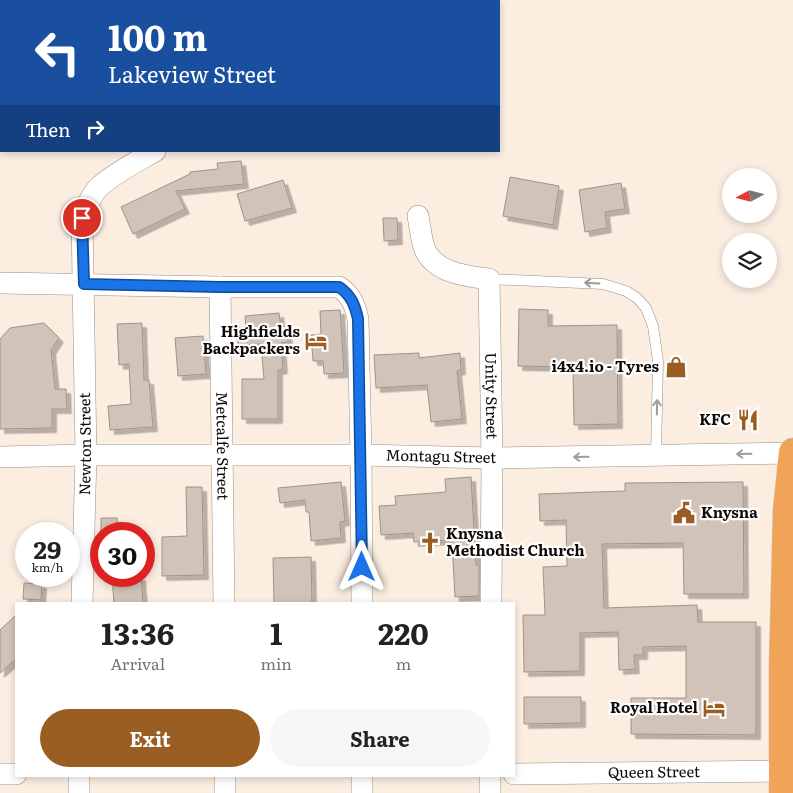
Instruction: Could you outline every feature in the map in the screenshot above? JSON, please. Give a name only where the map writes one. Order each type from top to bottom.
[{"type":"highway","points":[[786,778],[783,665],[793,453]]},
{"type":"street","name":"Newton Street","points":[[82,602],[86,455],[82,218],[98,188],[153,152]]},
{"type":"street","points":[[418,216],[424,249],[442,268],[460,275],[489,279]]},
{"type":"street","name":"Unity Street","points":[[489,279],[492,458],[491,602]]},
{"type":"street","points":[[0,283],[339,287],[348,292],[358,319],[362,602]]},
{"type":"street","name":"Metcalfe Street","points":[[220,287],[224,455],[224,602]]},
{"type":"street","name":"Montagu Street","points":[[0,457],[224,455],[492,458],[793,453]]},
{"type":"street","points":[[0,774],[15,774]]},
{"type":"street","name":"Queen Street","points":[[515,774],[786,778]]},
{"type":"street","points":[[79,777],[79,793]]},
{"type":"street","points":[[225,777],[225,793]]},
{"type":"street","points":[[362,777],[362,793]]},
{"type":"street","points":[[490,777],[490,793]]},
{"type":"lane","points":[[489,279],[603,284],[626,291],[637,298],[646,308],[653,326],[658,361],[656,456]]},
{"type":"building","points":[[241,161],[244,184],[176,191],[185,209],[133,234],[121,207],[190,174],[190,172],[218,169],[217,163]]},
{"type":"building","points":[[510,177],[559,186],[553,225],[503,216]]},
{"type":"building","points":[[283,180],[292,208],[245,221],[237,194]]},
{"type":"building","points":[[621,183],[625,209],[605,212],[607,228],[585,232],[579,190]]},
{"type":"building","points":[[383,218],[397,218],[398,240],[384,241]]},
{"type":"building","points":[[519,309],[548,310],[548,326],[617,325],[618,424],[574,425],[573,367],[518,366]]},
{"type":"building","points":[[340,310],[344,373],[324,374],[323,361],[313,361],[311,335],[321,334],[320,311]]},
{"type":"building","points":[[279,313],[281,327],[287,326],[288,342],[281,343],[283,369],[278,370],[278,419],[242,419],[242,379],[264,379],[261,344],[238,345],[237,328],[246,327],[245,316]]},
{"type":"building","points":[[44,323],[59,338],[51,350],[55,389],[66,389],[67,409],[52,409],[52,428],[0,429],[0,339],[10,328]]},
{"type":"building","points":[[142,323],[144,380],[149,380],[153,427],[110,430],[108,406],[131,404],[129,364],[119,365],[117,324]]},
{"type":"building","points":[[203,336],[206,374],[178,376],[175,338]]},
{"type":"building","points":[[419,353],[419,358],[460,353],[461,370],[457,371],[462,419],[431,422],[427,385],[376,388],[374,355]]},
{"type":"building","points":[[471,477],[476,565],[479,565],[479,596],[455,597],[452,542],[449,543],[448,540],[414,542],[413,533],[381,535],[379,506],[396,505],[395,496],[446,492],[445,479]]},
{"type":"building","points":[[341,482],[345,521],[340,522],[341,538],[311,541],[309,512],[306,512],[305,500],[280,503],[278,488]]},
{"type":"building","points":[[743,482],[744,594],[684,594],[683,543],[602,544],[604,608],[697,605],[698,622],[756,622],[756,735],[631,734],[631,698],[686,698],[686,646],[643,647],[643,655],[634,655],[635,669],[619,670],[618,632],[580,633],[580,671],[524,672],[523,615],[545,615],[543,567],[567,566],[566,520],[540,521],[539,494],[625,491],[625,483]]},
{"type":"building","points":[[186,487],[202,487],[204,575],[162,576],[162,537],[187,536]]},
{"type":"building","points":[[101,518],[117,518],[117,522],[101,522]]},
{"type":"building","points":[[311,557],[312,602],[274,602],[273,558]]},
{"type":"building","points":[[24,587],[42,587],[41,600],[23,599]]},
{"type":"building","points":[[113,587],[142,587],[143,602],[114,602]]},
{"type":"building","points":[[15,616],[15,660],[0,673],[0,630]]},
{"type":"building","points":[[524,697],[581,697],[581,723],[524,724]]},
{"type":"place","name":"Highfields Backpackers","points":[[316,341]]},
{"type":"place","name":"i4x4.io - Tyres","points":[[676,367]]},
{"type":"place","name":"KFC","points":[[748,420]]},
{"type":"place","name":"Knysna","points":[[684,513]]},
{"type":"place","name":"Knysna Methodist Church","points":[[430,543]]},
{"type":"place","name":"Royal Hotel","points":[[714,708]]},
{"type":"route","points":[[82,218],[84,284],[339,287],[348,292],[358,319],[362,567]]}]
